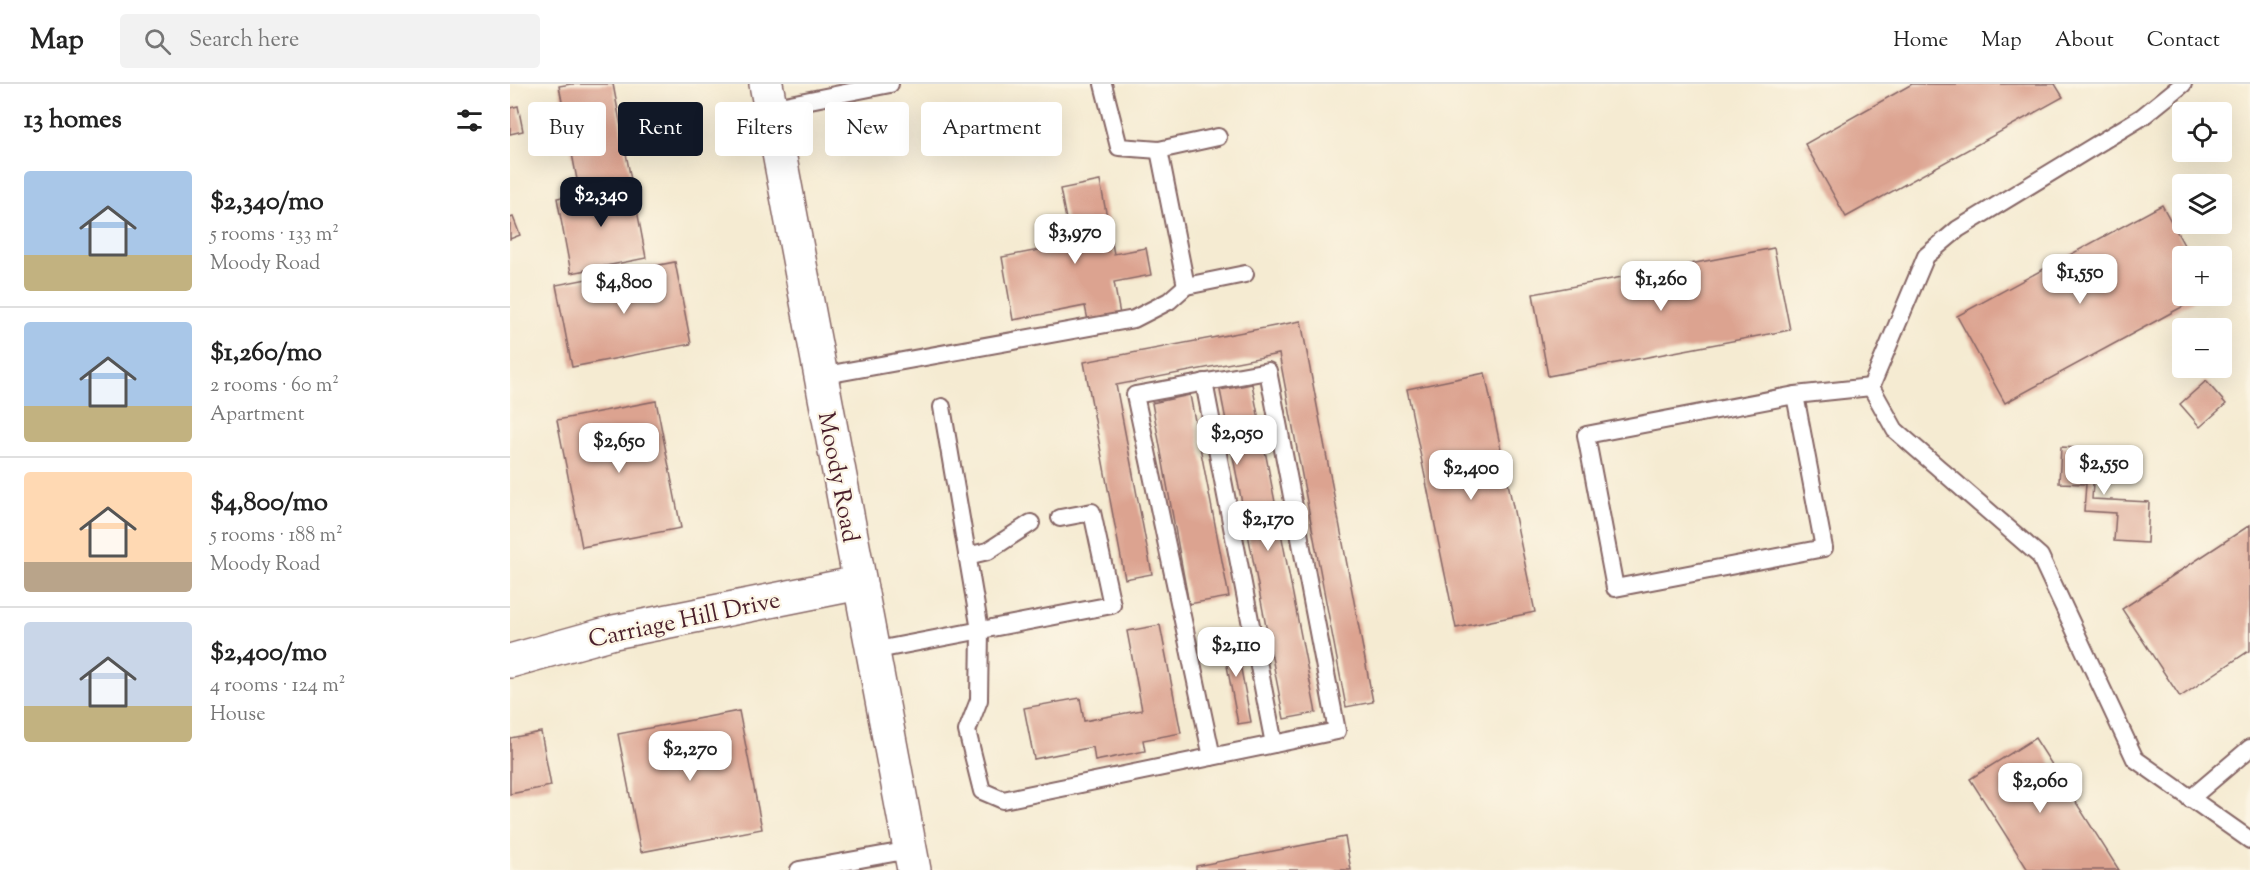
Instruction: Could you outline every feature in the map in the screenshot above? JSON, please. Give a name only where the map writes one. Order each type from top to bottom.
[{"type":"main road","name":"Moody Road","points":[[768,96],[912,860]]},
{"type":"main road","name":"Carriage Hill Drive","points":[[510,661],[614,632],[859,583]]},
{"type":"lane","points":[[768,96],[890,84]]},
{"type":"lane","points":[[1102,84],[1119,147],[1159,150],[1218,137]]},
{"type":"lane","points":[[1871,387],[1926,256],[1958,229],[2142,117],[2183,84]]},
{"type":"lane","points":[[1159,150],[1186,286]]},
{"type":"lane","points":[[820,376],[1134,319],[1169,301],[1186,286],[1245,274]]},
{"type":"lane","points":[[942,407],[980,630],[979,700],[967,731],[982,791],[1003,800],[1212,757],[1337,731],[1268,371],[1135,395],[1212,757]]},
{"type":"lane","points":[[1204,382],[1274,744]]},
{"type":"lane","points":[[1795,395],[1824,548],[1615,588],[1586,435],[1795,395],[1871,387]]},
{"type":"lane","points":[[1871,387],[1895,430],[2040,556],[2135,759],[2250,840]]},
{"type":"lane","points":[[872,651],[1112,606],[1092,512],[1060,518]]},
{"type":"lane","points":[[968,556],[988,551],[1031,522]]},
{"type":"lane","points":[[2190,799],[2250,748]]},
{"type":"lane","points":[[799,870],[912,860]]},
{"type":"building","points":[[613,84],[618,111],[618,156],[626,156],[631,180],[579,190],[572,156],[606,156],[606,102],[562,102],[559,86]]},
{"type":"building","points":[[1912,84],[2055,84],[2063,97],[1846,217],[1805,144]]},
{"type":"building","points":[[518,106],[523,131],[510,134],[510,108]]},
{"type":"building","points":[[1100,181],[1114,254],[1146,248],[1151,275],[1114,282],[1121,320],[1089,325],[1085,306],[1013,320],[1002,257],[1071,244],[1060,189]]},
{"type":"building","points":[[632,183],[646,258],[571,273],[557,198]]},
{"type":"building","points":[[2162,205],[2172,223],[2172,234],[2178,234],[2185,246],[2172,246],[2172,306],[2184,306],[2005,403],[1957,316]]},
{"type":"building","points":[[513,217],[520,235],[510,239],[510,218]]},
{"type":"building","points":[[1774,248],[1790,330],[1548,376],[1533,294]]},
{"type":"building","points":[[675,262],[691,344],[572,367],[556,285]]},
{"type":"building","points":[[1301,321],[1373,702],[1346,707],[1279,354],[1116,385],[1152,574],[1125,579],[1084,362]]},
{"type":"building","points":[[1485,373],[1535,612],[1456,628],[1407,389]]},
{"type":"building","points":[[2206,381],[2226,404],[2200,427],[2180,404]]},
{"type":"building","points":[[1252,384],[1316,713],[1284,719],[1220,390]]},
{"type":"building","points":[[1190,395],[1229,597],[1189,604],[1152,403]]},
{"type":"building","points":[[656,401],[681,528],[582,547],[557,420]]},
{"type":"building","points":[[2061,447],[2095,449],[2092,499],[2149,502],[2147,543],[2114,541],[2116,513],[2084,511],[2086,484],[2059,483]]},
{"type":"building","points":[[2250,525],[2250,650],[2180,697],[2122,609]]},
{"type":"building","points":[[1160,625],[1181,733],[1143,740],[1145,751],[1095,761],[1093,747],[1034,759],[1024,708],[1080,698],[1084,721],[1142,710],[1127,631]]},
{"type":"building","points":[[1234,632],[1251,722],[1238,724],[1221,634]]},
{"type":"building","points":[[739,711],[762,829],[641,852],[618,734]]},
{"type":"building","points":[[541,732],[551,786],[510,794],[510,738]]},
{"type":"building","points":[[2035,738],[2119,870],[2028,870],[1970,779]]},
{"type":"building","points":[[1345,837],[1351,870],[1196,870],[1196,866]]}]
